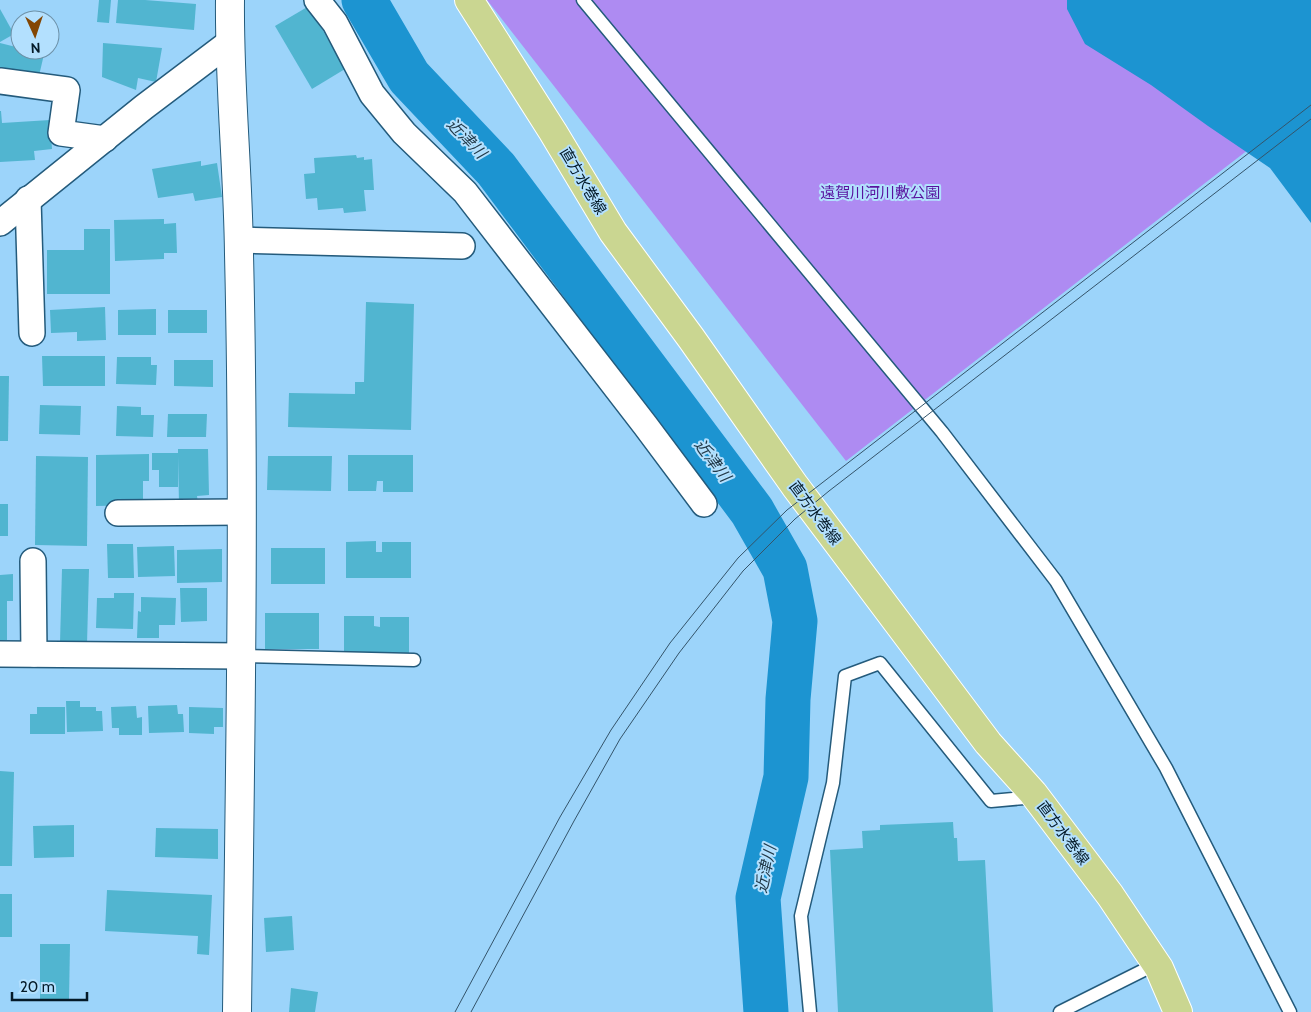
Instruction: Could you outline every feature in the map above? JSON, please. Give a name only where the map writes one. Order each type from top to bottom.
[{"type":"main road","name":"直方水巻線","points":[[469,0],[548,124],[613,232],[692,338],[819,518],[988,743],[1036,797],[1110,895],[1156,964],[1178,1012]]},
{"type":"street","points":[[230,0],[230,42],[239,240],[242,656],[237,1012]]},
{"type":"street","points":[[317,0],[335,23],[372,94],[404,133],[465,192],[646,425],[704,504]]},
{"type":"street","points":[[0,223],[28,199],[230,42]]},
{"type":"street","points":[[0,80],[67,90],[61,133],[105,139]]},
{"type":"street","points":[[28,199],[32,333]]},
{"type":"street","points":[[239,240],[462,246]]},
{"type":"street","points":[[118,513],[241,512]]},
{"type":"street","points":[[33,561],[34,654]]},
{"type":"street","points":[[0,654],[242,656]]},
{"type":"lane","points":[[583,0],[942,432],[1056,581],[1166,768],[1290,1012]]},
{"type":"lane","points":[[242,656],[414,660]]},
{"type":"lane","points":[[810,1012],[801,916],[833,783],[845,676],[880,662],[991,801],[1036,797]]},
{"type":"lane","points":[[1060,1012],[1156,964]]},
{"type":"green space","name":"遠賀川河川敷公園","points":[[487,0],[1311,0],[1311,101],[846,461]]},
{"type":"water","points":[[1067,0],[1311,0],[1311,223],[1270,168],[1151,85],[1085,44],[1067,9]]},
{"type":"building","points":[[99,0],[111,0],[109,23],[97,22]]},
{"type":"building","points":[[118,0],[196,4],[194,30],[116,23]]},
{"type":"building","points":[[309,6],[345,69],[312,89],[275,26]]},
{"type":"building","points":[[0,9],[10,27],[10,36],[0,42]]},
{"type":"building","points":[[0,43],[10,46],[10,60],[43,60],[38,80],[0,71]]},
{"type":"building","points":[[103,43],[162,48],[156,82],[138,78],[136,90],[102,77]]},
{"type":"building","points":[[0,111],[2,123],[50,120],[52,149],[34,151],[35,160],[0,162]]},
{"type":"building","points":[[356,155],[357,158],[364,157],[364,160],[372,159],[374,190],[364,190],[366,211],[344,213],[343,208],[318,210],[317,198],[306,199],[304,174],[315,173],[314,158]]},
{"type":"building","points":[[201,161],[201,166],[217,163],[222,197],[195,201],[193,193],[158,198],[152,169]]},
{"type":"building","points":[[164,219],[164,224],[176,223],[177,253],[164,253],[164,259],[115,261],[114,220]]},
{"type":"building","points":[[84,229],[110,229],[110,294],[47,294],[47,250],[84,250]]},
{"type":"building","points":[[366,302],[414,304],[411,430],[288,427],[289,393],[355,394],[355,382],[364,382]]},
{"type":"building","points":[[105,307],[106,340],[77,341],[77,332],[51,333],[50,310]]},
{"type":"building","points":[[156,309],[156,335],[118,335],[118,310]]},
{"type":"building","points":[[168,310],[207,310],[207,333],[168,333]]},
{"type":"building","points":[[42,356],[105,356],[105,386],[43,386]]},
{"type":"building","points":[[117,357],[151,357],[151,365],[157,365],[156,385],[116,384]]},
{"type":"building","points":[[174,360],[213,360],[213,387],[174,386]]},
{"type":"building","points":[[0,376],[9,376],[8,441],[0,441]]},
{"type":"building","points":[[40,405],[81,406],[80,435],[39,434]]},
{"type":"building","points":[[117,406],[141,407],[141,415],[154,415],[153,437],[116,436]]},
{"type":"building","points":[[168,414],[207,414],[206,437],[167,437]]},
{"type":"building","points":[[178,449],[208,449],[209,495],[197,496],[198,503],[179,503],[178,456],[178,487],[159,487],[159,470],[152,470],[152,453],[178,453]]},
{"type":"building","points":[[149,454],[149,481],[143,481],[143,505],[96,506],[96,455]]},
{"type":"building","points":[[348,455],[413,455],[413,492],[383,492],[383,481],[377,481],[376,491],[348,491]]},
{"type":"building","points":[[36,456],[88,457],[87,546],[35,545]]},
{"type":"building","points":[[268,456],[332,456],[331,491],[267,490]]},
{"type":"building","points":[[0,504],[8,504],[8,536],[0,536]]},
{"type":"building","points":[[376,541],[376,552],[382,552],[382,542],[411,542],[411,578],[346,578],[346,542]]},
{"type":"building","points":[[107,544],[133,544],[134,578],[108,578]]},
{"type":"building","points":[[174,546],[175,576],[138,577],[137,547]]},
{"type":"building","points":[[271,548],[325,548],[325,584],[271,584]]},
{"type":"building","points":[[222,549],[222,582],[177,583],[177,550]]},
{"type":"building","points":[[62,569],[89,569],[87,644],[60,643]]},
{"type":"building","points":[[13,574],[13,601],[7,601],[7,640],[0,640],[0,575]]},
{"type":"building","points":[[180,588],[207,588],[207,621],[181,622]]},
{"type":"building","points":[[114,593],[134,593],[133,629],[96,628],[97,598],[114,598]]},
{"type":"building","points":[[141,597],[176,598],[175,625],[159,625],[159,638],[137,638],[138,611],[141,612]]},
{"type":"building","points":[[265,613],[319,613],[319,649],[265,649]]},
{"type":"building","points":[[344,616],[374,616],[374,626],[380,627],[380,617],[409,617],[409,653],[344,653]]},
{"type":"building","points":[[66,701],[80,701],[80,707],[96,707],[96,711],[102,711],[103,731],[67,732]]},
{"type":"building","points":[[177,705],[178,714],[183,714],[184,732],[149,733],[148,706]]},
{"type":"building","points":[[136,706],[137,718],[142,717],[142,735],[119,735],[119,728],[112,728],[111,707]]},
{"type":"building","points":[[37,707],[65,707],[65,734],[30,734],[30,714],[37,714]]},
{"type":"building","points":[[189,707],[223,708],[223,727],[214,727],[214,734],[189,733]]},
{"type":"building","points":[[0,771],[14,772],[12,866],[0,866]]},
{"type":"building","points":[[953,822],[954,838],[957,838],[958,861],[985,860],[993,1012],[838,1012],[830,850],[863,848],[862,831],[880,830],[880,825]]},
{"type":"building","points":[[74,825],[74,857],[34,858],[33,826]]},
{"type":"building","points":[[156,828],[218,829],[218,859],[155,857]]},
{"type":"building","points":[[107,890],[212,895],[209,955],[197,954],[198,936],[105,931]]},
{"type":"building","points":[[0,894],[12,894],[12,937],[0,937]]},
{"type":"building","points":[[292,916],[294,950],[266,952],[264,918]]},
{"type":"building","points":[[40,944],[70,944],[69,1000],[40,999]]},
{"type":"building","points":[[291,988],[318,992],[315,1012],[289,1012]]},
{"type":"waterway","name":"近津川","points":[[364,0],[409,77],[496,169],[752,511],[785,569],[795,621],[788,699],[786,777],[758,898],[766,1012]]},
{"type":"tram line","points":[[455,1012],[560,817],[611,730],[670,643],[738,558],[787,510],[1311,105]]},
{"type":"tram line","points":[[471,1012],[620,739],[679,653],[743,571],[795,519],[829,491],[1311,119]]}]
